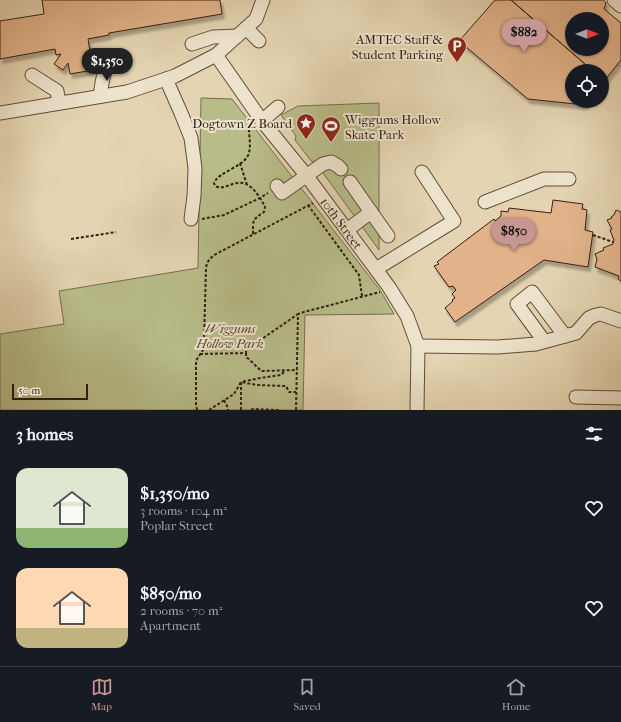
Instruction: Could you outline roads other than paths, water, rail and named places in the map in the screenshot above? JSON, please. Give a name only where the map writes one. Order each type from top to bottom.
[{"type":"street","points":[[0,113],[127,92],[175,76],[216,55],[256,19],[263,0]]},
{"type":"street","points":[[614,0],[621,6]]},
{"type":"street","points":[[192,44],[213,37],[242,32],[259,41]]},
{"type":"street","name":"10th Street","points":[[216,55],[262,121],[323,197],[376,269],[407,316],[418,346],[417,410]]},
{"type":"street","points":[[100,96],[104,72],[110,62],[119,56]]},
{"type":"street","points":[[32,75],[57,91],[59,103]]},
{"type":"street","points":[[166,79],[191,138],[195,168],[191,219]]},
{"type":"street","points":[[262,121],[278,107]]},
{"type":"street","points":[[277,186],[282,193],[323,164],[331,162],[341,169]]},
{"type":"street","points":[[376,269],[454,221],[422,172]]},
{"type":"street","points":[[485,202],[544,180],[569,179]]},
{"type":"street","points":[[350,182],[388,236]]},
{"type":"street","points":[[347,230],[370,212]]},
{"type":"street","points":[[544,341],[517,304],[532,292],[565,336]]},
{"type":"street","points":[[418,346],[498,347],[536,344],[576,333],[589,318],[596,315],[601,314],[621,321]]},
{"type":"street","points":[[576,397],[621,398]]},
{"type":"place","name":"AMTEC Staff & Student Parking","points":[[457,63]]},
{"type":"place","name":"Dogtown Z Board","points":[[306,140]]},
{"type":"place","name":"Wiggums Hollow Skate Park","points":[[331,143]]},
{"type":"park label","name":"Wiggums Hollow Park","points":[[230,336]]}]
